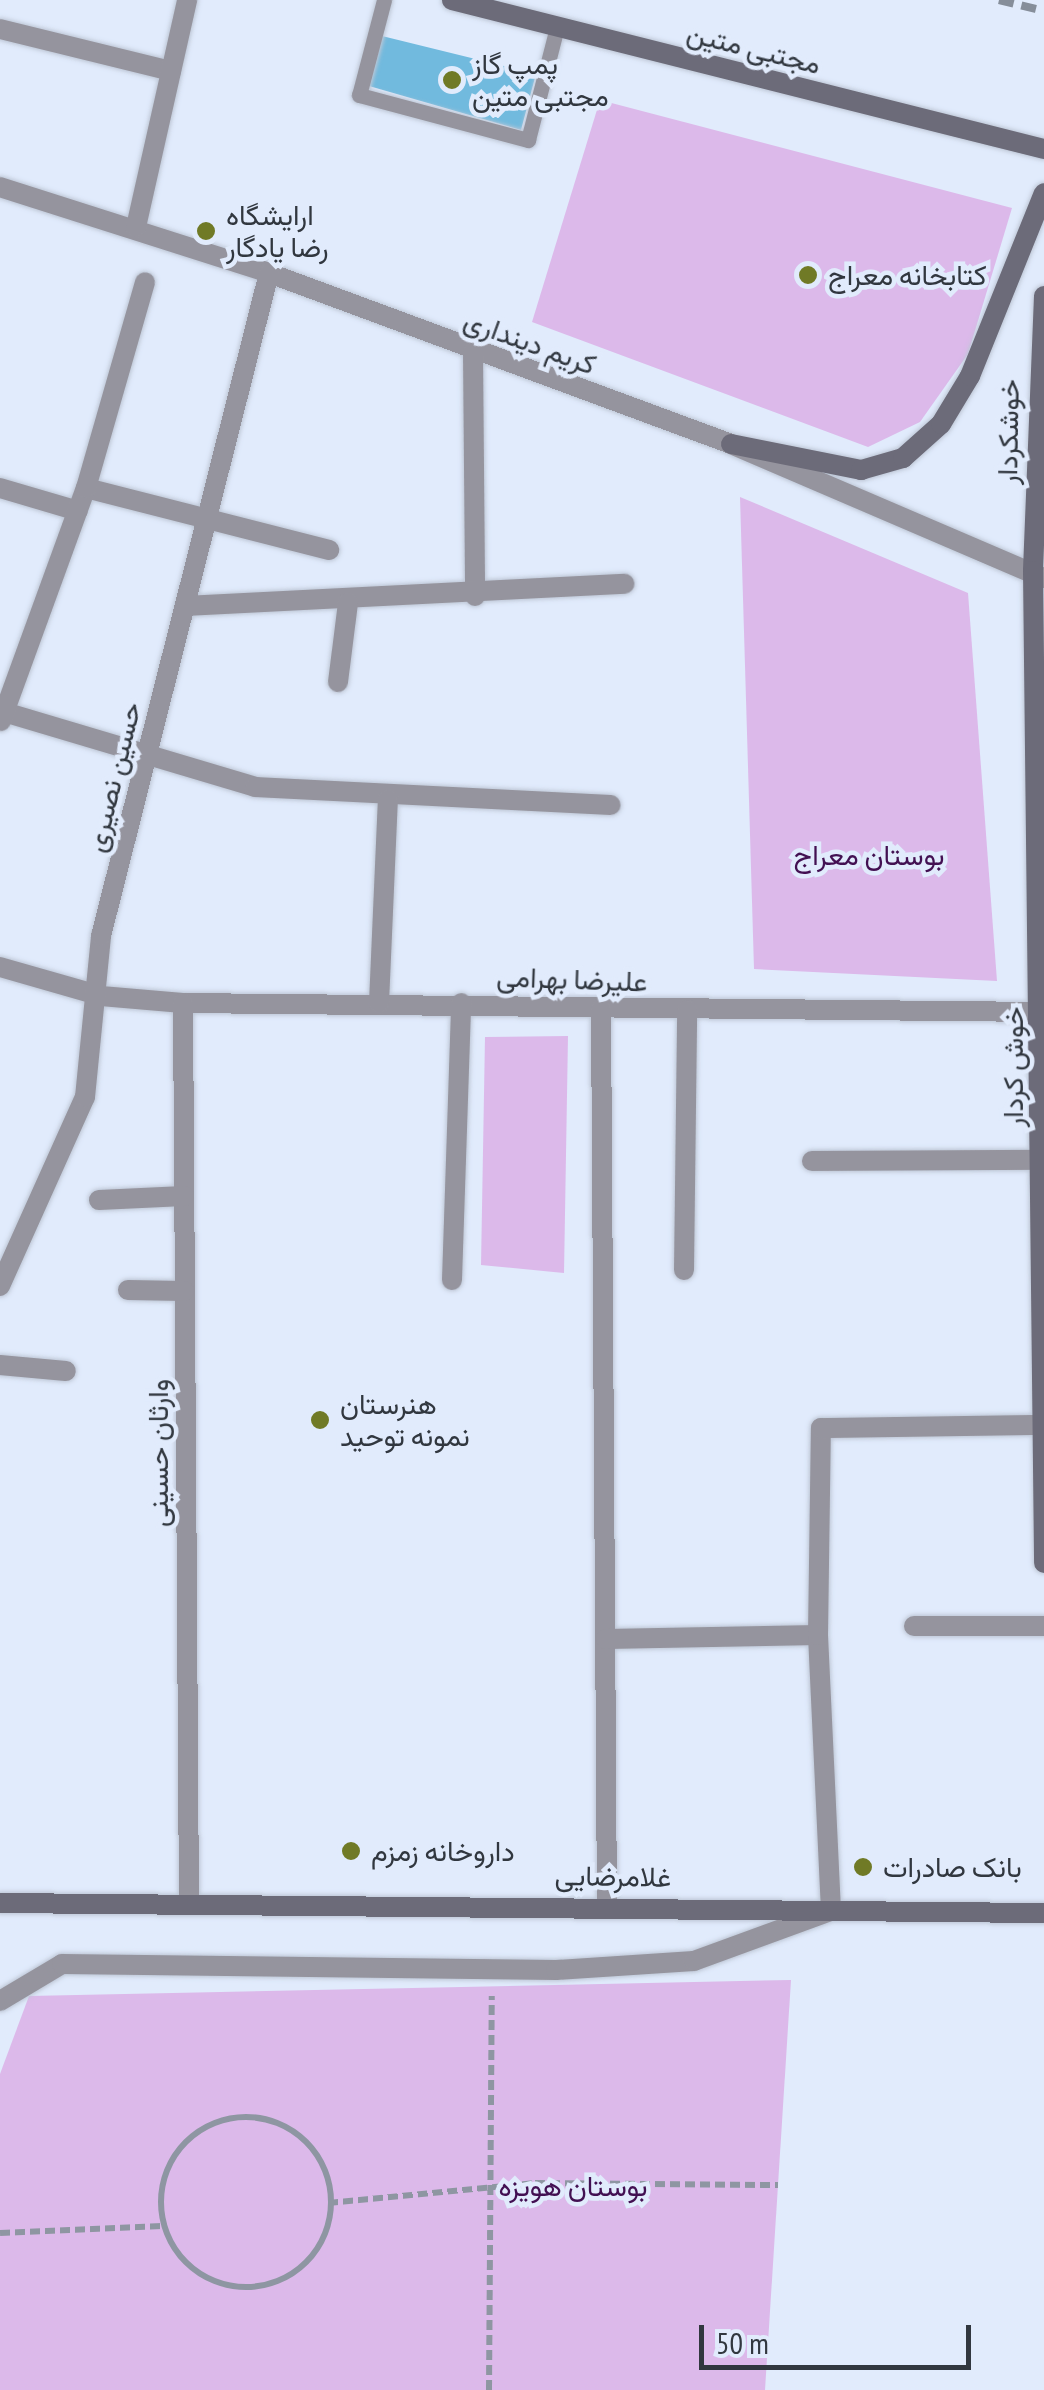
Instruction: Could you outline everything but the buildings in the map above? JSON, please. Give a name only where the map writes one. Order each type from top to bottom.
[{"type":"street","points":[[136,227],[187,0]]},
{"type":"street","name":"مجتبی متین","points":[[452,0],[1044,148]]},
{"type":"street","points":[[0,29],[171,71]]},
{"type":"street","name":"کریم دینداری","points":[[0,188],[136,227],[270,273],[473,352],[731,444],[1038,574]]},
{"type":"street","points":[[731,444],[862,470],[902,458],[940,424],[970,376],[1044,193]]},
{"type":"street","name":"حسین نصیری","points":[[0,1286],[85,1097],[102,996],[102,936],[270,273]]},
{"type":"street","points":[[145,282],[86,488],[2,718],[255,787],[388,798],[611,805]]},
{"type":"street","name":"خوشکردار","points":[[1038,574],[1044,296]]},
{"type":"street","points":[[473,352],[476,596]]},
{"type":"street","points":[[0,488],[78,511]]},
{"type":"street","points":[[86,488],[204,522],[328,550]]},
{"type":"street","name":"خوش کردار","points":[[1038,574],[1044,1563]]},
{"type":"street","points":[[185,606],[476,596],[624,584]]},
{"type":"street","points":[[338,682],[348,602]]},
{"type":"street","points":[[379,1004],[388,798]]},
{"type":"street","name":"علیرضا بهرامی","points":[[0,967],[102,996],[183,1003],[1041,1012]]},
{"type":"street","name":"وارثان حسینی","points":[[183,1003],[189,1902]]},
{"type":"street","points":[[452,1280],[461,1003]]},
{"type":"street","points":[[600,1009],[608,1902]]},
{"type":"street","points":[[684,1270],[687,1010]]},
{"type":"street","points":[[812,1161],[1041,1160]]},
{"type":"street","points":[[100,1200],[184,1196]]},
{"type":"street","points":[[128,1290],[184,1291]]},
{"type":"street","points":[[0,1364],[66,1371]]},
{"type":"street","points":[[0,2001],[62,1964],[495,1969],[694,1960],[831,1911],[818,1635],[822,1428],[1042,1412]]},
{"type":"street","points":[[914,1626],[1044,1626]]},
{"type":"street","points":[[606,1639],[818,1635]]},
{"type":"street","name":"غلامرضایی","points":[[0,1903],[608,1902],[831,1911],[1044,1913]]},
{"type":"lane","points":[[384,0],[359,95],[528,140],[557,27]]},
{"type":"path","points":[[489,2390],[485,2187],[495,1969]]},
{"type":"path","points":[[215,2121],[282,2122],[309,2135],[328,2203],[326,2231],[300,2272],[263,2286],[228,2288],[193,2270],[162,2226],[160,2175],[215,2121]]},
{"type":"path","points":[[328,2203],[485,2187],[778,2185]]},
{"type":"path","points":[[0,2233],[162,2226]]},
{"type":"green space","points":[[600,100],[1012,208],[968,354],[920,422],[868,447],[532,322]]},
{"type":"green space","name":"بوستان معراج","points":[[740,497],[968,593],[997,981],[754,969]]},
{"type":"green space","points":[[568,1036],[564,1273],[481,1265],[485,1037]]},
{"type":"green space","name":"بوستان هویزه","points":[[791,1980],[765,2390],[0,2390],[0,2074],[29,1996]]},
{"type":"railway","points":[[999,0],[1044,11]]},
{"type":"place","name":"پمپ گاز مجتبی متین","points":[[452,80]]},
{"type":"place","name":"ارایشگاه رضا یادگار","points":[[206,231]]},
{"type":"place","name":"کتابخانه معراج","points":[[808,275]]},
{"type":"place","name":"هنرستان نمونه توحید","points":[[320,1420]]},
{"type":"place","name":"داروخانه زمزم","points":[[351,1851]]},
{"type":"place","name":"بانک صادرات","points":[[863,1867]]}]
